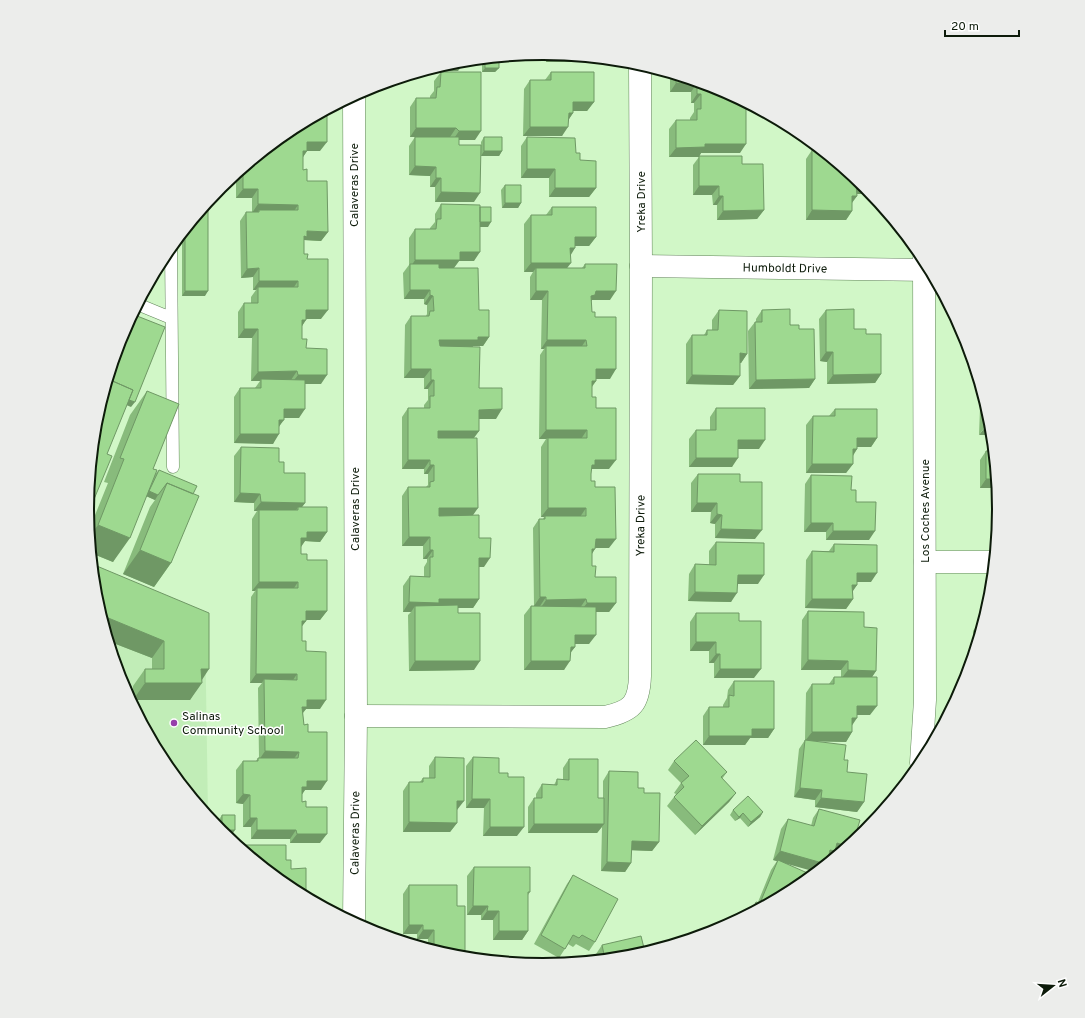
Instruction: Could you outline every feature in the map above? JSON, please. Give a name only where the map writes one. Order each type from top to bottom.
[{"type":"street","name":"Yreka Drive","points":[[356,716],[605,717],[626,711],[632,706],[637,698],[640,676],[640,71]]},
{"type":"street","name":"Calaveras Drive","points":[[354,102],[356,716],[354,916]]},
{"type":"street","name":"Humboldt Drive","points":[[641,266],[920,266]]},
{"type":"street","name":"Los Coches Avenue","points":[[922,749],[925,700],[925,274]]},
{"type":"street","points":[[925,562],[989,562]]},
{"type":"lane","points":[[171,257],[173,467]]},
{"type":"lane","points":[[142,306],[171,318]]},
{"type":"shaded area","name":"Salinas Community School","points":[[99,577],[205,624],[208,808],[186,782],[169,758],[140,708],[117,653],[102,597]]},
{"type":"building","points":[[499,62],[499,68],[485,68],[485,64]]},
{"type":"building","points":[[441,72],[481,72],[481,131],[459,131],[456,128],[416,128],[416,98],[436,98],[437,87],[440,87]]},
{"type":"building","points":[[551,72],[594,72],[594,102],[573,102],[573,113],[569,113],[568,127],[530,127],[530,80],[551,80]]},
{"type":"building","points":[[676,80],[684,83],[676,83]]},
{"type":"building","points":[[697,88],[746,109],[746,144],[705,144],[705,147],[676,148],[676,120],[697,120],[697,109],[701,109],[701,94],[697,94]]},
{"type":"building","points":[[327,115],[327,142],[307,142],[307,151],[303,151],[303,170],[307,169],[307,181],[327,181],[328,232],[307,231],[307,237],[304,236],[304,254],[308,254],[307,259],[328,259],[328,310],[306,310],[306,320],[302,320],[302,339],[307,339],[306,348],[327,349],[327,375],[298,375],[297,371],[258,372],[258,329],[244,329],[244,303],[258,303],[258,287],[298,287],[298,281],[259,281],[259,268],[247,269],[246,212],[259,212],[259,210],[298,210],[298,205],[258,204],[258,189],[243,189],[243,174],[246,171],[293,136]]},
{"type":"building","points":[[415,137],[459,137],[459,145],[481,145],[480,193],[441,192],[441,178],[436,178],[436,167],[415,166]]},
{"type":"building","points":[[484,137],[502,137],[502,151],[484,151]]},
{"type":"building","points":[[527,137],[575,138],[576,153],[580,153],[580,160],[596,161],[596,188],[555,188],[555,169],[527,169]]},
{"type":"building","points":[[812,150],[839,171],[856,188],[857,196],[852,196],[852,211],[812,210]]},
{"type":"building","points":[[699,156],[742,156],[742,164],[763,164],[764,210],[723,211],[723,196],[719,196],[719,186],[699,186]]},
{"type":"building","points":[[505,185],[521,185],[521,203],[505,203]]},
{"type":"building","points":[[441,204],[480,205],[480,252],[460,252],[460,260],[415,260],[415,229],[436,229],[437,219],[441,219]]},
{"type":"building","points":[[480,207],[491,207],[491,222],[480,222]]},
{"type":"building","points":[[552,207],[596,207],[596,237],[575,237],[575,248],[570,248],[571,263],[531,263],[531,215],[552,215]]},
{"type":"building","points":[[208,210],[208,291],[185,291],[185,237]]},
{"type":"building","points":[[410,264],[439,264],[439,268],[478,268],[479,310],[489,310],[489,337],[478,337],[478,340],[439,340],[440,346],[480,347],[479,388],[502,388],[502,409],[479,410],[479,431],[438,431],[438,438],[477,438],[478,508],[439,508],[439,516],[479,515],[479,538],[491,538],[490,558],[479,558],[479,599],[439,599],[439,603],[409,602],[410,576],[430,577],[430,557],[433,557],[433,550],[430,550],[430,537],[409,537],[408,487],[430,487],[430,482],[434,481],[434,465],[430,465],[430,460],[408,460],[408,408],[430,408],[430,396],[434,396],[434,380],[431,380],[431,369],[411,369],[411,316],[429,316],[430,311],[434,311],[433,296],[430,295],[430,290],[410,290]]},
{"type":"building","points":[[585,264],[617,264],[616,291],[596,291],[595,295],[591,296],[592,312],[595,312],[595,317],[616,317],[616,369],[596,369],[596,381],[592,381],[592,397],[596,397],[596,408],[616,408],[616,460],[595,460],[595,465],[592,465],[591,481],[595,481],[595,487],[615,487],[616,539],[596,539],[595,549],[592,549],[592,566],[596,566],[595,577],[616,577],[616,603],[587,603],[586,599],[546,600],[546,597],[540,597],[539,519],[545,519],[545,516],[586,516],[586,508],[548,508],[548,438],[587,438],[587,430],[546,430],[546,346],[587,346],[586,340],[547,340],[548,291],[536,291],[536,268],[585,268]]},
{"type":"building","points":[[790,309],[790,325],[799,325],[799,329],[814,329],[815,379],[756,380],[755,322],[762,322],[762,310]]},
{"type":"building","points":[[854,309],[854,329],[866,329],[866,334],[881,334],[881,374],[833,375],[833,352],[826,352],[826,310]]},
{"type":"building","points":[[719,310],[747,311],[747,354],[740,353],[740,376],[692,375],[692,335],[707,335],[707,330],[718,330]]},
{"type":"building","points":[[137,316],[165,327],[135,402],[129,400],[133,390],[112,381],[117,365]]},
{"type":"building","points":[[261,379],[305,380],[305,409],[284,409],[284,420],[279,420],[279,434],[240,434],[240,388],[261,388]]},
{"type":"building","points":[[112,381],[133,390],[107,454],[112,456],[94,499],[97,450],[102,421]]},
{"type":"building","points":[[147,391],[179,404],[153,469],[157,470],[130,538],[98,525],[124,459],[120,458]]},
{"type":"building","points":[[716,408],[765,408],[765,440],[738,440],[738,458],[696,458],[696,430],[716,430]]},
{"type":"building","points":[[835,409],[877,409],[877,438],[857,438],[857,449],[853,449],[853,464],[812,464],[813,416],[835,416]]},
{"type":"building","points":[[241,447],[279,448],[279,462],[284,462],[284,473],[305,473],[305,503],[261,502],[260,494],[240,493]]},
{"type":"building","points":[[986,451],[988,451],[991,479],[986,479]]},
{"type":"building","points":[[159,470],[197,486],[193,494],[167,483],[158,495],[149,491]]},
{"type":"building","points":[[698,474],[740,474],[740,482],[762,482],[762,530],[721,529],[722,515],[717,514],[717,503],[697,503]]},
{"type":"building","points":[[811,475],[852,476],[851,490],[856,490],[856,502],[876,502],[875,531],[833,531],[833,523],[811,523]]},
{"type":"building","points":[[167,483],[199,496],[171,563],[140,550]]},
{"type":"building","points":[[298,507],[327,507],[327,532],[307,532],[307,538],[301,538],[301,554],[307,554],[307,560],[327,560],[327,611],[306,611],[306,621],[302,621],[302,641],[306,641],[306,651],[326,652],[326,700],[307,700],[307,707],[302,707],[304,725],[308,724],[308,732],[327,732],[327,781],[307,781],[307,787],[302,787],[302,802],[306,801],[306,807],[327,807],[327,834],[297,834],[296,830],[257,830],[257,818],[250,818],[250,795],[243,794],[243,761],[258,761],[258,758],[298,758],[299,752],[265,751],[264,679],[297,680],[297,674],[256,674],[257,588],[298,588],[298,582],[259,582],[259,510],[298,510]]},
{"type":"building","points":[[716,542],[764,543],[764,575],[738,575],[737,593],[695,592],[695,564],[716,565]]},
{"type":"building","points":[[834,544],[877,545],[877,573],[857,573],[857,585],[852,585],[853,599],[812,599],[812,551],[834,552]]},
{"type":"building","points":[[97,566],[209,613],[209,669],[201,669],[202,683],[145,683],[145,669],[164,669],[164,641],[107,618]]},
{"type":"building","points":[[458,605],[458,613],[480,613],[480,661],[415,661],[415,606]]},
{"type":"building","points":[[531,606],[596,607],[596,635],[575,635],[575,647],[571,647],[570,661],[531,661]]},
{"type":"building","points":[[808,611],[864,612],[864,627],[877,628],[876,671],[848,670],[848,661],[808,660]]},
{"type":"building","points":[[696,613],[739,613],[739,621],[761,621],[761,669],[720,669],[720,654],[716,654],[716,642],[696,642]]},
{"type":"building","points":[[834,677],[877,677],[877,706],[857,706],[857,718],[852,718],[852,732],[812,732],[812,684],[834,684]]},
{"type":"building","points":[[734,681],[774,681],[774,729],[752,729],[752,736],[709,736],[709,707],[729,707],[729,695],[734,696]]},
{"type":"building","points":[[696,740],[727,772],[721,777],[736,793],[702,826],[674,797],[684,787],[681,783],[689,776],[674,761]]},
{"type":"building","points":[[805,740],[846,745],[844,760],[848,760],[847,772],[867,774],[864,802],[821,798],[822,790],[800,788]]},
{"type":"building","points":[[435,757],[464,758],[464,801],[457,801],[457,823],[409,822],[409,782],[423,782],[423,778],[435,778]]},
{"type":"building","points":[[473,757],[499,758],[499,773],[508,773],[508,777],[524,777],[524,827],[490,827],[490,799],[472,799]]},
{"type":"building","points":[[569,759],[598,759],[598,798],[604,798],[604,824],[534,824],[534,798],[542,798],[542,784],[557,785],[557,779],[569,780]]},
{"type":"building","points":[[609,771],[638,772],[638,788],[644,788],[644,793],[660,793],[659,842],[632,841],[631,863],[607,862]]},
{"type":"building","points":[[748,796],[763,812],[751,822],[743,813],[739,817],[733,810]]},
{"type":"building","points":[[819,809],[860,820],[857,829],[842,844],[837,843],[835,850],[830,850],[829,855],[820,862],[780,851],[788,819],[814,826]]},
{"type":"building","points":[[222,815],[235,815],[235,830],[229,830],[222,823]]},
{"type":"building","points":[[244,845],[286,845],[286,860],[291,860],[291,869],[306,868],[306,890],[269,865]]},
{"type":"building","points":[[778,860],[806,872],[792,882],[761,901]]},
{"type":"building","points":[[474,867],[530,867],[530,892],[528,892],[528,931],[499,931],[499,911],[487,911],[488,906],[473,906]]},
{"type":"building","points":[[573,875],[618,899],[595,942],[582,935],[579,938],[573,935],[565,949],[541,935]]},
{"type":"building","points":[[409,885],[457,885],[457,906],[465,906],[465,951],[434,945],[434,930],[423,930],[423,925],[409,925]]},
{"type":"building","points":[[641,936],[644,946],[604,954],[602,945]]},
{"type":"place","name":"Salinas Community School","points":[[174,723]]}]
